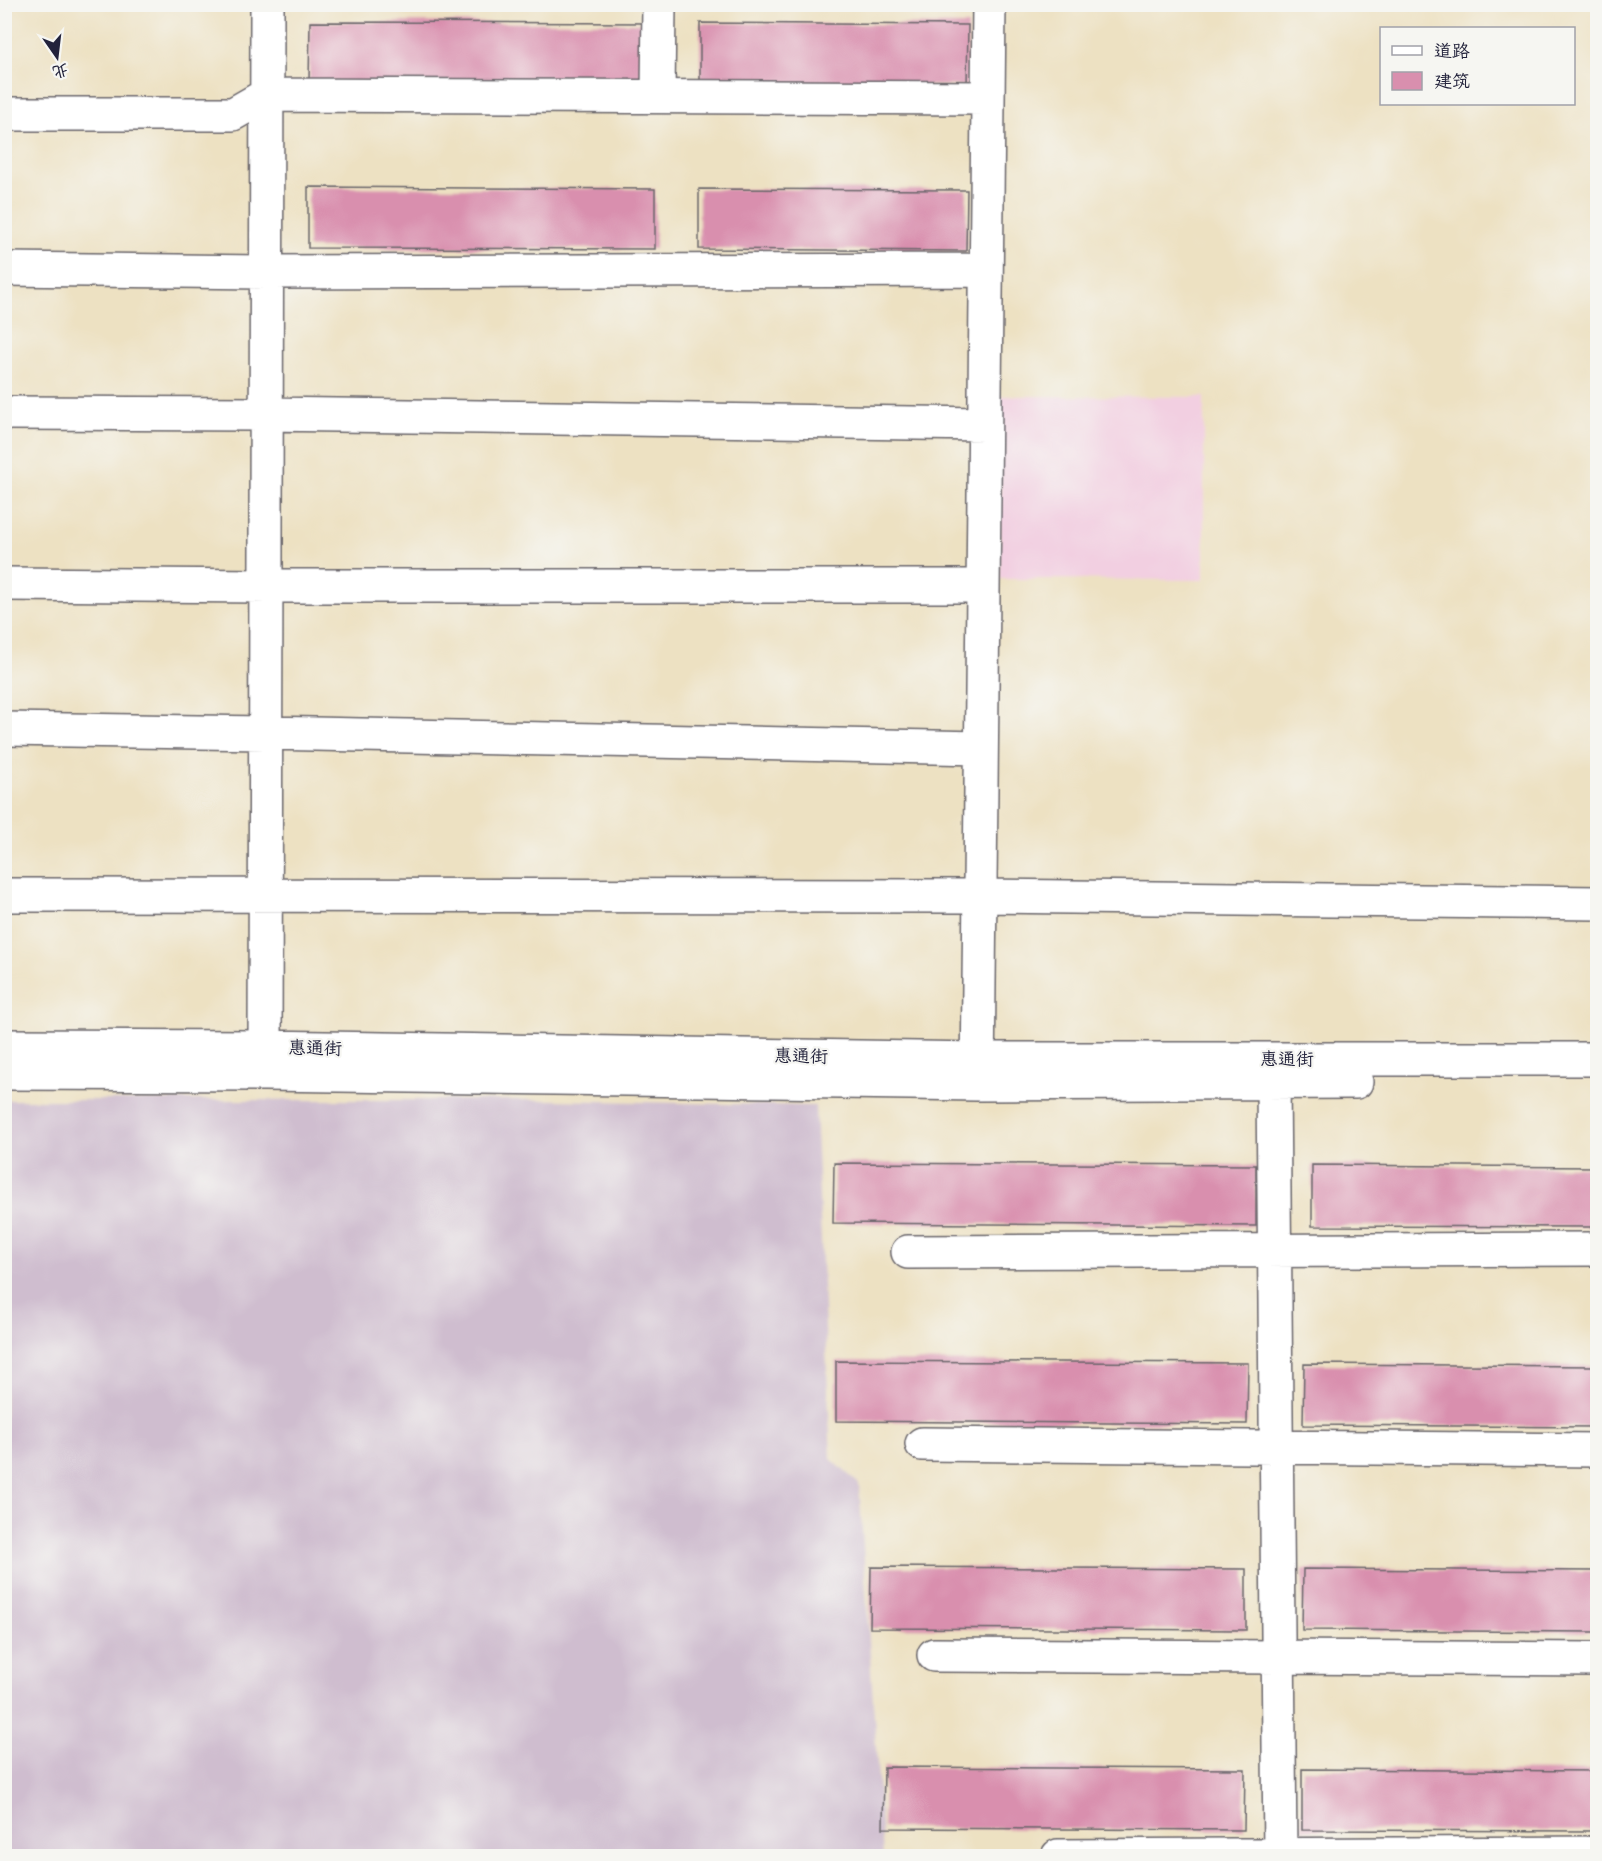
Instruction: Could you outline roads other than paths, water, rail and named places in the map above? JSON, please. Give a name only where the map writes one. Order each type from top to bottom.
[{"type":"street","points":[[265,1060],[267,4]]},
{"type":"street","points":[[658,96],[659,4]]},
{"type":"street","points":[[978,1072],[989,4]]},
{"type":"street","points":[[4,114],[233,114],[266,95],[988,98]]},
{"type":"street","points":[[4,269],[266,272],[986,270]]},
{"type":"street","points":[[4,413],[266,414],[984,424]]},
{"type":"street","points":[[4,584],[983,586]]},
{"type":"street","points":[[4,729],[981,748]]},
{"type":"street","points":[[4,895],[980,897],[1598,903]]},
{"type":"street","name":"惠通街","points":[[4,1046],[265,1060],[978,1072],[1273,1082],[1598,1080]]},
{"type":"street","name":"惠通街","points":[[978,1072],[1598,1059]]},
{"type":"street","name":"惠通街","points":[[4,1073],[265,1060]]},
{"type":"street","points":[[1273,1082],[1280,1855]]},
{"type":"street","points":[[908,1252],[1598,1249]]},
{"type":"street","points":[[922,1444],[1598,1450]]},
{"type":"street","points":[[934,1655],[1598,1659]]},
{"type":"street","points":[[1058,1857],[1598,1853]]}]
